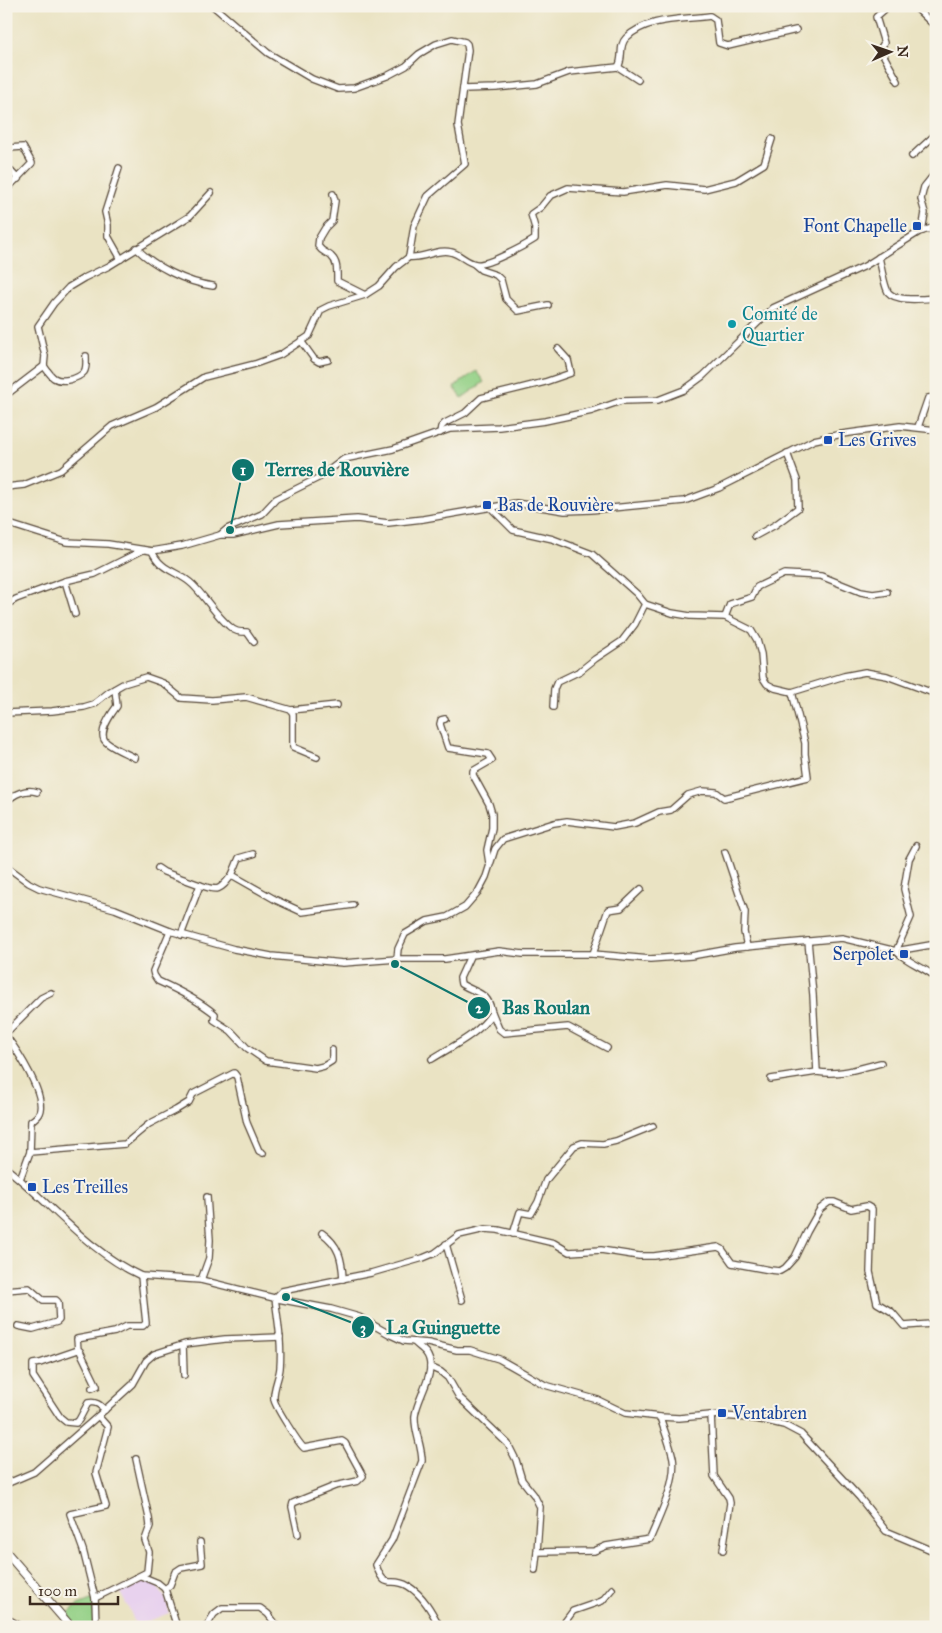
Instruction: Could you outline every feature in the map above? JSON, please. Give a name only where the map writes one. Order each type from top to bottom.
[{"type":"main road","points":[[6,1552],[71,1627]]},
{"type":"street","points":[[213,6],[268,53],[312,79],[338,89],[354,88],[387,76],[406,66],[419,54],[436,44],[452,39],[467,44],[468,50],[458,125],[465,164],[428,196],[414,226],[410,257]]},
{"type":"street","points":[[881,6],[884,10],[876,17],[884,43],[880,49],[898,81]]},
{"type":"street","points":[[914,6],[936,27]]},
{"type":"street","points":[[618,67],[621,62],[622,46],[626,38],[649,24],[662,21],[710,16],[716,20],[719,42],[728,46],[796,30]]},
{"type":"street","points":[[463,89],[537,84],[569,72],[618,67],[638,80]]},
{"type":"street","points":[[912,156],[936,134]]},
{"type":"street","points":[[474,264],[485,264],[535,239],[535,228],[531,214],[541,207],[550,196],[568,188],[623,192],[666,185],[704,189],[736,180],[764,164],[772,139]]},
{"type":"street","points":[[6,157],[9,148],[23,147],[32,163],[6,190]]},
{"type":"street","points":[[6,166],[18,179]]},
{"type":"street","points":[[119,168],[105,212],[108,236],[121,259]]},
{"type":"street","points":[[922,231],[925,213],[921,199],[924,187],[936,172]]},
{"type":"street","points":[[6,395],[44,366],[46,356],[38,326],[69,288],[121,259],[190,216],[211,193]]},
{"type":"street","points":[[333,194],[335,201],[332,221],[319,238],[318,246],[321,251],[332,257],[337,266],[337,281],[365,295]]},
{"type":"street","points":[[220,535],[227,529],[262,514],[276,499],[320,477],[344,459],[392,449],[450,429],[499,427],[545,421],[621,401],[658,400],[684,390],[704,376],[773,308],[865,266],[922,231],[936,227]]},
{"type":"street","points":[[136,248],[144,256],[189,281],[213,286]]},
{"type":"street","points":[[6,487],[24,485],[61,470],[112,426],[156,407],[204,378],[280,355],[308,336],[321,310],[365,295],[379,286],[396,267],[410,257],[416,258],[451,252],[474,264],[481,270],[496,275],[501,280],[506,299],[518,311],[548,305]]},
{"type":"street","points":[[879,257],[888,291],[895,297],[913,299],[934,298]]},
{"type":"street","points":[[301,340],[314,359],[319,362],[328,360]]},
{"type":"street","points":[[440,433],[441,427],[445,423],[465,412],[481,398],[545,382],[571,373],[568,360],[558,349]]},
{"type":"street","points":[[44,366],[55,378],[62,381],[84,372],[86,356]]},
{"type":"street","points":[[918,427],[928,398],[936,397]]},
{"type":"street","points":[[6,523],[66,542],[108,544],[152,551],[182,546],[220,535],[279,524],[357,519],[388,523],[516,503],[565,511],[684,501],[718,488],[814,440],[900,426],[936,430]]},
{"type":"street","points":[[756,536],[798,508],[797,480],[787,453]]},
{"type":"street","points":[[488,506],[513,530],[553,539],[592,554],[637,594],[645,604],[672,613],[690,616],[725,617],[751,630],[757,640],[761,654],[763,678],[767,684],[775,688],[792,692],[844,676],[865,672],[887,676],[936,694]]},
{"type":"street","points":[[6,605],[16,599],[65,581],[95,574],[143,550]]},
{"type":"street","points":[[152,551],[164,569],[185,578],[193,584],[228,626],[237,632],[247,632],[254,642]]},
{"type":"street","points":[[725,617],[730,604],[752,597],[757,587],[784,574],[821,576],[862,592],[873,594],[887,592]]},
{"type":"street","points":[[65,581],[75,614]]},
{"type":"street","points":[[552,707],[554,689],[557,682],[580,671],[622,640],[636,624],[645,604]]},
{"type":"street","points":[[6,713],[52,711],[84,707],[94,704],[123,684],[146,677],[163,683],[181,698],[212,700],[246,697],[292,710],[337,705]]},
{"type":"street","points":[[115,689],[117,706],[107,717],[103,736],[105,742],[135,758]]},
{"type":"street","points":[[397,959],[398,949],[405,934],[427,922],[447,917],[465,907],[478,892],[486,878],[495,849],[503,839],[554,823],[575,821],[614,827],[628,825],[659,812],[671,810],[688,795],[702,791],[716,792],[724,798],[808,777],[805,742],[792,692]]},
{"type":"street","points":[[292,710],[293,747],[316,757]]},
{"type":"street","points":[[445,719],[441,720],[440,724],[448,748],[488,754],[492,760],[473,771],[473,775],[489,804],[492,814],[492,828],[487,850],[490,865]]},
{"type":"street","points":[[6,802],[12,796],[28,790],[37,792]]},
{"type":"street","points":[[896,951],[911,917],[904,889],[909,859],[916,846]]},
{"type":"street","points":[[725,852],[745,912],[744,932],[747,946]]},
{"type":"street","points":[[158,868],[164,872],[215,890],[222,888],[232,875],[239,858],[253,854]]},
{"type":"street","points":[[6,866],[39,888],[115,909],[181,935],[234,949],[271,956],[343,963],[397,959],[445,959],[499,951],[523,954],[593,954],[650,959],[692,956],[747,946],[842,938],[896,951],[936,944]]},
{"type":"street","points":[[232,875],[302,912],[353,905]]},
{"type":"street","points":[[181,935],[200,885]]},
{"type":"street","points":[[593,954],[608,910],[621,908],[641,889]]},
{"type":"street","points":[[170,931],[154,971],[155,978],[210,1010],[215,1014],[214,1020],[231,1031],[247,1048],[266,1061],[316,1068],[324,1066],[332,1060],[332,1050]]},
{"type":"street","points":[[808,941],[817,1072]]},
{"type":"street","points":[[896,951],[936,977]]},
{"type":"street","points":[[470,956],[460,978],[461,984],[483,994],[491,1004],[499,1030],[504,1034],[568,1027],[607,1048]]},
{"type":"street","points":[[936,981],[936,991]]},
{"type":"street","points":[[20,1179],[30,1152],[31,1121],[39,1114],[41,1104],[34,1083],[6,1034],[41,998],[51,993]]},
{"type":"street","points":[[432,1060],[479,1029],[485,1024],[492,1012]]},
{"type":"street","points":[[771,1079],[817,1072],[841,1073],[881,1063]]},
{"type":"street","points":[[30,1152],[125,1144],[149,1124],[189,1102],[193,1094],[234,1073],[237,1078],[246,1123],[259,1151],[263,1153]]},
{"type":"street","points":[[513,1234],[520,1212],[531,1214],[538,1202],[546,1180],[574,1146],[582,1143],[603,1144],[616,1141],[653,1126]]},
{"type":"street","points":[[6,1168],[93,1245],[132,1272],[141,1276],[201,1280],[275,1298],[306,1303],[359,1317],[404,1341],[428,1343],[457,1350],[470,1350],[499,1359],[545,1386],[598,1400],[625,1413],[679,1418],[711,1415],[767,1420],[792,1428],[801,1434],[848,1484],[886,1531],[936,1552]]},
{"type":"street","points":[[201,1280],[209,1258],[210,1240],[207,1197]]},
{"type":"street","points":[[275,1298],[282,1291],[371,1273],[423,1258],[459,1235],[472,1231],[498,1230],[554,1243],[569,1252],[602,1250],[639,1256],[654,1256],[718,1247],[722,1249],[732,1263],[780,1271],[795,1258],[806,1232],[820,1208],[829,1202],[834,1202],[851,1209],[867,1206],[872,1209],[870,1272],[877,1303],[892,1312],[904,1326],[931,1324],[936,1329]]},
{"type":"street","points":[[322,1233],[330,1239],[339,1251],[344,1279]]},
{"type":"street","points":[[446,1244],[462,1300]]},
{"type":"street","points":[[92,1388],[97,1386],[78,1350],[78,1339],[115,1332],[127,1326],[143,1326],[146,1323],[141,1276]]},
{"type":"street","points":[[6,1290],[29,1288],[43,1300],[56,1300],[58,1302],[59,1320],[57,1322],[34,1329],[18,1326]]},
{"type":"street","points":[[275,1298],[280,1337],[280,1368],[274,1398],[278,1413],[304,1448],[342,1441],[346,1443],[363,1476],[358,1481],[336,1486],[293,1503],[292,1507],[298,1534]]},
{"type":"street","points":[[6,1484],[34,1472],[105,1410],[133,1384],[146,1361],[154,1354],[183,1345],[225,1340],[280,1337]]},
{"type":"street","points":[[414,1342],[426,1353],[430,1368],[416,1414],[415,1426],[422,1453],[422,1461],[392,1540],[376,1565],[380,1577],[386,1582],[403,1584],[410,1587],[430,1607],[440,1627]]},
{"type":"street","points":[[183,1345],[184,1375]]},
{"type":"street","points":[[78,1350],[33,1364],[33,1376],[60,1417],[66,1422],[76,1423],[88,1403],[91,1402],[99,1404],[105,1410]]},
{"type":"street","points":[[430,1368],[441,1372],[448,1378],[459,1397],[508,1444],[522,1480],[534,1494],[540,1507],[534,1570]]},
{"type":"street","points":[[711,1415],[714,1476],[729,1498],[730,1503],[723,1550]]},
{"type":"street","points":[[96,1627],[95,1598],[84,1550],[70,1514],[106,1506],[96,1473],[108,1427],[98,1416]]},
{"type":"street","points":[[537,1552],[594,1551],[606,1546],[650,1539],[674,1471],[673,1458],[660,1417]]},
{"type":"street","points":[[95,1598],[147,1572],[149,1552],[145,1540],[150,1526],[136,1459]]},
{"type":"street","points":[[165,1589],[170,1585],[175,1572],[181,1568],[202,1564],[200,1542]]},
{"type":"street","points":[[141,1576],[158,1583],[165,1589],[177,1627]]},
{"type":"street","points":[[562,1627],[573,1612],[602,1600],[612,1589]]},
{"type":"street","points":[[206,1627],[214,1614],[222,1608],[260,1608],[268,1614],[278,1627]]},
{"type":"street","points":[[6,1617],[11,1627]]},
{"type":"street","points":[[6,1617],[22,1627]]},
{"type":"shaded area","points":[[143,1579],[155,1584],[167,1600],[169,1613],[136,1626],[118,1589]]},
{"type":"green space","points":[[476,371],[484,382],[462,398],[454,387]]},
{"type":"green space","points":[[93,1599],[94,1627],[80,1627],[79,1625],[77,1627],[66,1615],[78,1605]]},
{"type":"place","name":"Font Chapelle","points":[[917,226]]},
{"type":"place","name":"Comité de Quartier","points":[[732,324]]},
{"type":"place","name":"Les Grives","points":[[828,440]]},
{"type":"place","name":"Bas de Rouvière","points":[[487,505]]},
{"type":"place","name":"Terres de Rouvière","points":[[230,530]]},
{"type":"place","name":"Serpolet","points":[[904,954]]},
{"type":"place","name":"Bas Roulan","points":[[395,964]]},
{"type":"place","name":"Les Treilles","points":[[32,1187]]},
{"type":"place","name":"La Guinguette","points":[[286,1297]]},
{"type":"place","name":"Ventabren","points":[[722,1413]]}]
